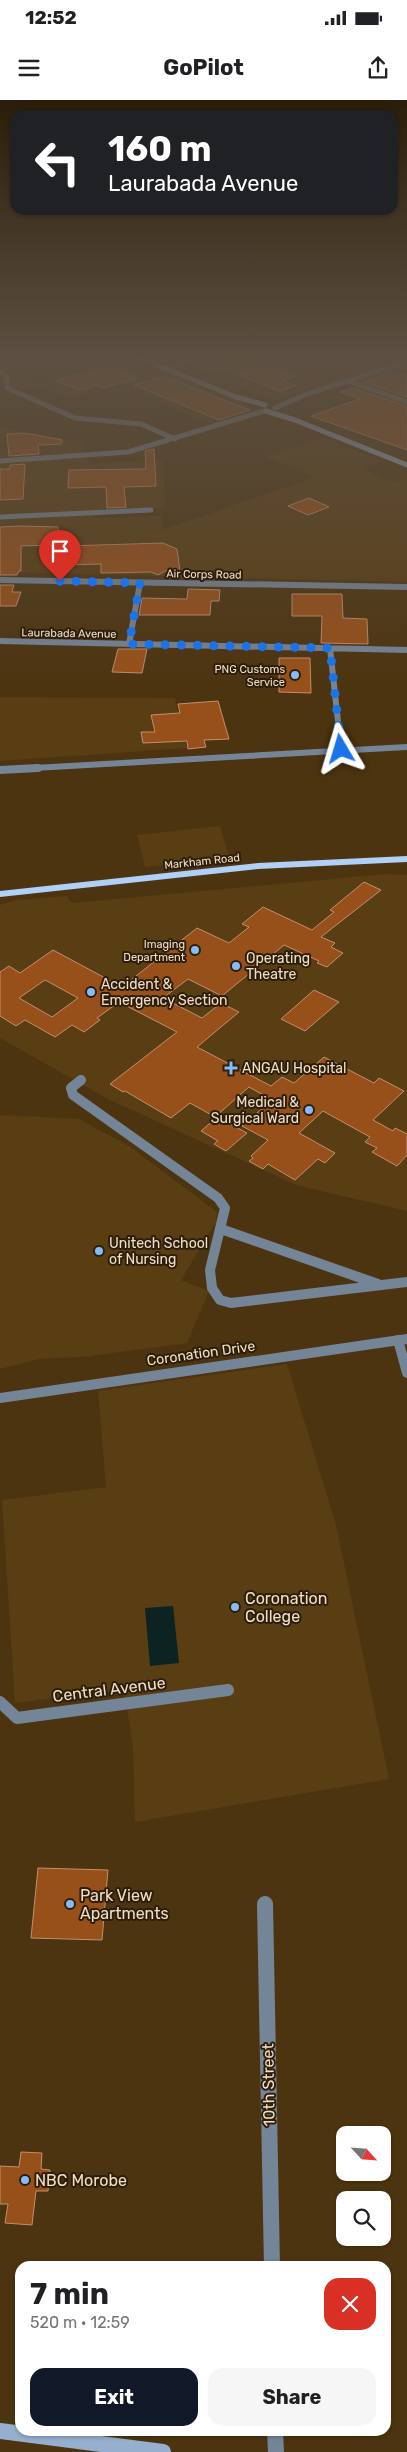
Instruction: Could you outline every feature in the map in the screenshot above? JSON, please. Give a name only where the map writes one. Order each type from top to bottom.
[{"type":"main road","name":"Markham Road","points":[[0,894],[258,866],[407,859]]},
{"type":"main road","points":[[0,2431],[15,2433]]},
{"type":"main road","points":[[39,2436],[163,2452]]},
{"type":"street","points":[[0,517],[151,510]]},
{"type":"street","name":"Air Corps Road","points":[[0,580],[407,587]]},
{"type":"street","points":[[129,644],[140,583]]},
{"type":"street","name":"Laurabada Avenue","points":[[0,641],[407,650]]},
{"type":"street","points":[[330,648],[341,749]]},
{"type":"street","points":[[0,770],[407,746]]},
{"type":"street","points":[[81,1080],[71,1088],[73,1095],[218,1198],[225,1208],[210,1270],[212,1288],[220,1300],[231,1303],[407,1282]]},
{"type":"street","points":[[221,1229],[382,1285]]},
{"type":"street","points":[[402,1340],[407,1373]]},
{"type":"street","name":"Coronation Drive","points":[[0,1398],[402,1340]]},
{"type":"street","name":"Central Avenue","points":[[0,1702],[17,1718],[228,1690]]},
{"type":"street","name":"10th Street","points":[[265,1904],[272,2261]]},
{"type":"street","points":[[275,2436],[276,2452]]},
{"type":"shaded area","points":[[0,466],[163,466],[165,508],[96,511],[96,518],[161,516],[163,530],[315,477],[288,466],[370,466],[362,469],[396,483],[407,479],[407,582],[0,572]]},
{"type":"shaded area","points":[[0,697],[175,698],[187,748],[0,761]]},
{"type":"shaded area","points":[[220,826],[229,857],[145,867],[137,835]]},
{"type":"shaded area","name":"ANGAU Hospital","points":[[386,874],[407,875],[407,1211],[296,1185],[108,1099],[0,1038],[0,905],[15,900],[67,896],[72,903]]},
{"type":"shaded area","name":"Unitech School of Nursing","points":[[0,1115],[79,1119],[129,1146],[217,1212],[216,1222],[181,1280],[209,1291],[187,1343],[83,1357],[39,1359],[0,1369]]},
{"type":"shaded area","name":"Coronation College","points":[[287,1364],[336,1525],[389,1779],[135,1822],[133,1748],[124,1689],[15,1703],[2,1500],[106,1487],[98,1391]]},
{"type":"water","points":[[173,1606],[179,1663],[150,1666],[145,1608]]},
{"type":"building","points":[[10,466],[25,466],[23,499],[0,500],[0,469],[10,469]]},
{"type":"building","points":[[146,466],[155,466],[156,486],[124,487],[126,507],[107,508],[106,487],[68,488],[69,470],[146,469]]},
{"type":"building","points":[[309,498],[329,507],[308,515],[288,506]]},
{"type":"building","points":[[0,527],[58,527],[58,545],[21,546],[21,571],[17,575],[0,575]]},
{"type":"building","points":[[163,543],[177,549],[180,571],[165,571],[158,575],[151,572],[101,573],[101,564],[64,565],[66,546]]},
{"type":"building","points":[[0,585],[14,585],[12,592],[21,592],[16,606],[0,606]]},
{"type":"building","points":[[188,589],[220,590],[219,601],[211,601],[210,615],[139,615],[142,598],[187,599]]},
{"type":"building","points":[[292,594],[342,594],[343,618],[367,619],[368,644],[321,643],[322,616],[292,616]]},
{"type":"building","points":[[118,649],[147,649],[142,673],[112,672]]},
{"type":"building","name":"PNG Customs Service","points":[[279,658],[310,658],[311,693],[279,692]]},
{"type":"building","points":[[218,701],[229,739],[204,740],[206,747],[188,749],[187,741],[143,743],[141,732],[155,732],[151,715],[180,713],[178,704]]},
{"type":"building","points":[[364,882],[381,890],[321,937],[335,943],[331,947],[343,953],[327,967],[317,963],[319,961],[284,945],[222,996],[188,979],[163,998],[202,1018],[221,1003],[239,1012],[197,1047],[271,1086],[282,1077],[294,1083],[324,1057],[374,1083],[379,1078],[404,1091],[373,1120],[393,1131],[395,1128],[407,1134],[407,1155],[397,1166],[372,1152],[377,1148],[365,1142],[370,1137],[323,1111],[299,1133],[335,1153],[325,1163],[318,1159],[295,1180],[268,1164],[263,1169],[249,1161],[253,1158],[251,1156],[268,1140],[242,1126],[272,1100],[249,1087],[215,1117],[190,1103],[171,1118],[125,1091],[123,1092],[110,1084],[177,1032],[119,1002],[97,1018],[100,1020],[84,1032],[72,1025],[55,1037],[25,1020],[16,1026],[0,1016],[0,972],[9,966],[20,973],[53,950],[122,987],[197,928],[229,943],[249,927],[242,924],[263,907],[312,930],[334,912],[330,910]],"holes":[[[45,980],[78,998],[52,1017],[19,998]]]},
{"type":"building","points":[[314,990],[339,1002],[305,1031],[281,1019]]},
{"type":"building","points":[[217,1117],[247,1133],[226,1151],[214,1144],[218,1141],[201,1131]]},
{"type":"building","name":"Park View Apartments","points":[[38,1868],[108,1870],[102,1940],[31,1938]]},
{"type":"building","name":"NBC Morobe","points":[[21,2152],[42,2153],[41,2169],[50,2170],[48,2191],[36,2191],[32,2225],[5,2223],[8,2204],[0,2204],[0,2166],[19,2167]]},
{"type":"place","name":"PNG Customs Service","points":[[295,675]]},
{"type":"place","name":"Imaging Department","points":[[195,950]]},
{"type":"place","name":"Operating Theatre","points":[[236,966]]},
{"type":"place","name":"Accident & Emergency Section","points":[[91,992]]},
{"type":"place","name":"ANGAU Hospital","points":[[231,1068]]},
{"type":"place","name":"Medical & Surgical Ward","points":[[309,1110]]},
{"type":"place","name":"Unitech School of Nursing","points":[[99,1251]]},
{"type":"place","name":"Coronation College","points":[[235,1607]]},
{"type":"place","name":"Park View Apartments","points":[[70,1904]]},
{"type":"place","name":"NBC Morobe","points":[[25,2180]]},
{"type":"route","points":[[60,581],[140,583],[129,644],[330,648],[341,749]]}]
